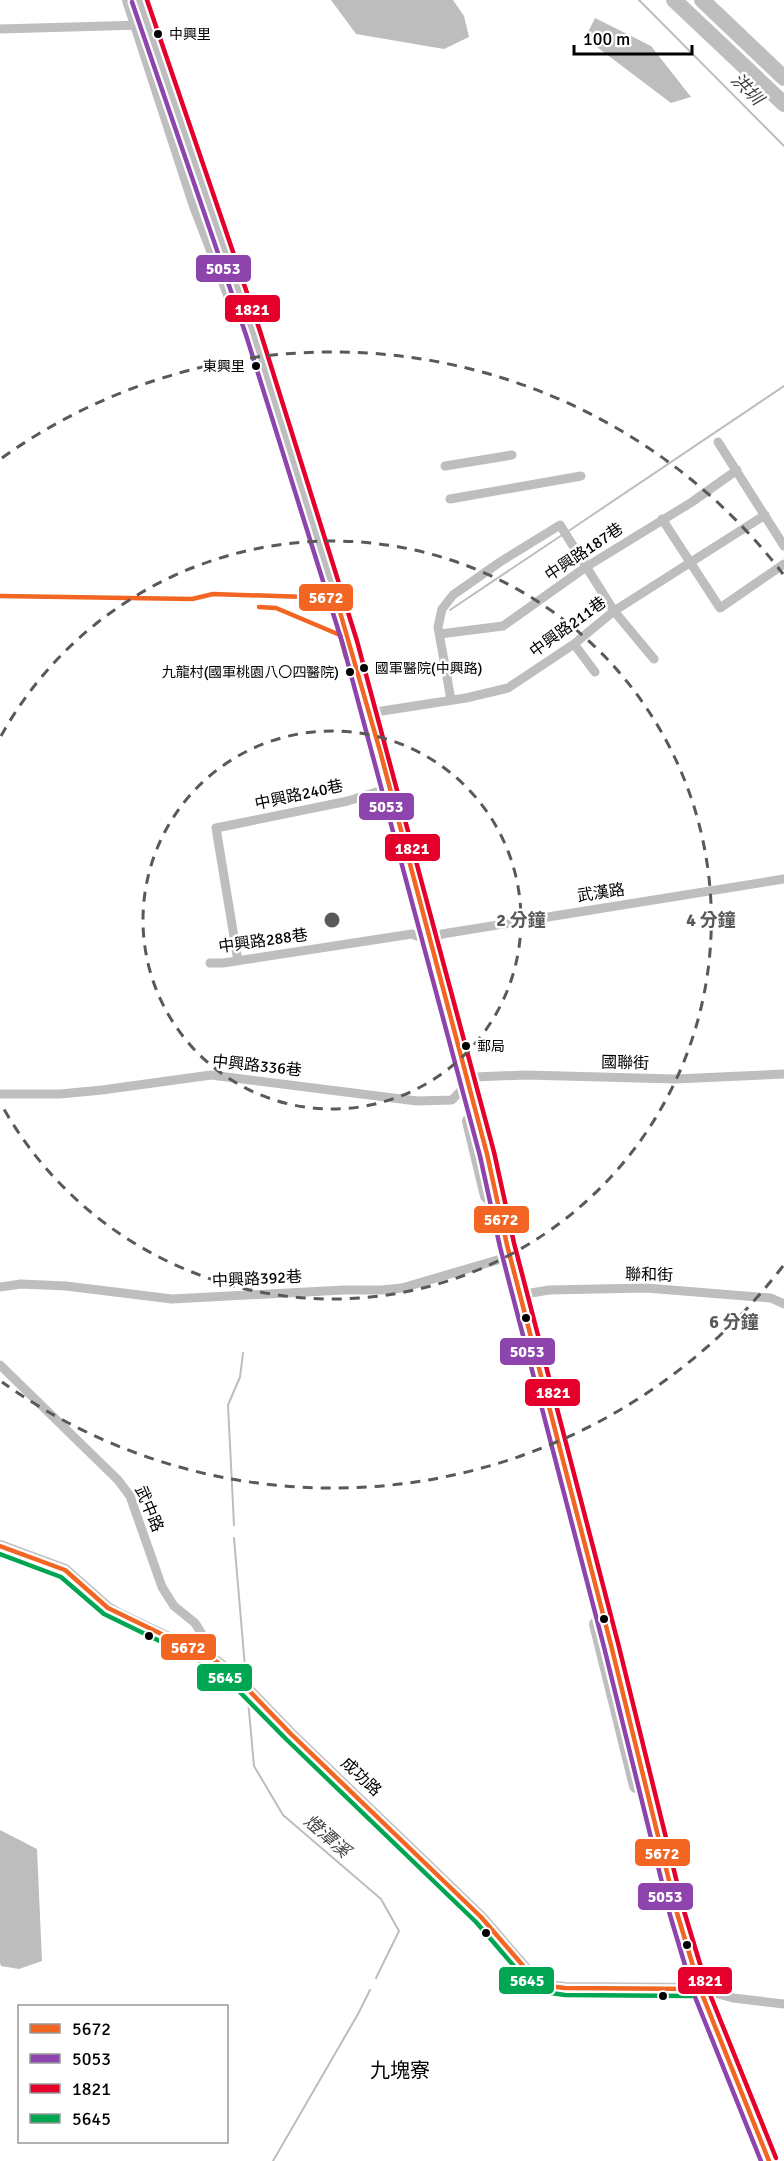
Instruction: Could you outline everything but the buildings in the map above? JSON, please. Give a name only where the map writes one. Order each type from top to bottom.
[{"type":"highway","points":[[674,0],[784,104]]},
{"type":"highway","points":[[702,0],[784,78]]},
{"type":"main road","points":[[129,0],[143,25],[254,333],[318,536],[369,713],[385,789]]},
{"type":"main road","points":[[139,0],[143,25],[204,228],[244,333],[340,635],[385,789],[464,1086],[487,1154],[507,1257],[611,1645],[696,1989],[759,2161]]},
{"type":"main road","points":[[696,1989],[769,2161]]},
{"type":"street","points":[[0,29],[143,25]]},
{"type":"street","points":[[718,442],[784,546]]},
{"type":"street","points":[[445,466],[512,455]]},
{"type":"street","name":"中興路187巷","points":[[440,634],[503,626],[586,567],[692,502],[737,470]]},
{"type":"street","points":[[450,499],[581,476]]},
{"type":"street","name":"中興路211巷","points":[[369,713],[508,688],[574,644],[614,611],[765,515]]},
{"type":"street","points":[[662,519],[720,608],[784,564]]},
{"type":"street","points":[[451,700],[438,620],[442,609],[453,595],[500,562],[564,530],[614,611],[654,659]]},
{"type":"street","points":[[574,644],[595,672]]},
{"type":"street","name":"中興路240巷","points":[[238,961],[216,828],[348,801],[385,789]]},
{"type":"street","name":"武漢路","points":[[426,939],[448,933],[784,879]]},
{"type":"street","name":"中興路288巷","points":[[210,963],[238,961],[412,934],[426,939]]},
{"type":"street","name":"國聯街","points":[[464,1086],[474,1077],[675,1078],[784,1074]]},
{"type":"street","name":"中興路336巷","points":[[0,1094],[60,1094],[211,1075],[417,1101],[452,1100],[464,1086]]},
{"type":"street","name":"中興路392巷","points":[[0,1287],[21,1284],[66,1286],[172,1299],[381,1290],[402,1288],[507,1257]]},
{"type":"street","name":"聯和街","points":[[517,1295],[549,1290],[646,1288],[771,1298],[784,1304]]},
{"type":"street","name":"武中路","points":[[0,1365],[118,1480],[130,1496],[162,1587],[174,1606],[195,1623],[206,1639],[213,1659]]},
{"type":"street","name":"成功路","points":[[0,1546],[65,1570],[108,1608],[213,1659],[233,1674],[291,1734],[482,1917],[531,1975],[548,1986],[696,1989]]},
{"type":"street","points":[[696,1989],[733,1998],[784,2004]]},
{"type":"shaded area","points":[[331,0],[453,0],[464,16],[469,37],[444,49],[356,34]]},
{"type":"shaded area","points":[[595,18],[651,46],[691,97],[671,103],[585,38]]},
{"type":"shaded area","points":[[0,1830],[37,1849],[42,1961],[19,1969],[1,1966],[0,1963]]},
{"type":"waterway","name":"洪圳","points":[[639,0],[784,146]]},
{"type":"waterway","points":[[567,532],[784,386]]},
{"type":"waterway","points":[[450,610],[562,535]]},
{"type":"waterway","name":"燈潭溪","points":[[234,1525],[228,1405],[240,1377],[243,1353]]},
{"type":"waterway","name":"燈潭溪","points":[[234,1538],[246,1679]]},
{"type":"waterway","name":"燈潭溪","points":[[248,1700],[254,1766],[283,1815],[381,1899],[399,1931],[376,1978]]},
{"type":"waterway","name":"燈潭溪","points":[[273,2161],[370,1990]]},
{"type":"transit line","name":"1821","points":[[147,0],[260,331],[357,641],[494,1152],[514,1243],[618,1643],[684,1911],[707,1987],[776,2158]]},
{"type":"transit line","name":"5053","points":[[132,2],[246,335],[343,645],[480,1156],[500,1247],[604,1647],[670,1915],[693,1992],[761,2161]]},
{"type":"transit line","name":"5672","points":[[0,596],[192,599],[213,594],[336,598],[380,751],[487,1154],[507,1245],[611,1645],[677,1913],[700,1989],[769,2161]]},
{"type":"transit line","name":"5672","points":[[259,607],[276,608],[340,635],[346,657]]},
{"type":"transit line","name":"5672","points":[[0,1546],[65,1570],[108,1608],[213,1659],[233,1674],[291,1734],[481,1917],[531,1975],[548,1986],[700,1989]]},
{"type":"transit line","name":"5645","points":[[0,1554],[61,1577],[104,1614],[209,1665],[228,1680],[476,1922],[526,1980],[544,1992],[565,1995],[692,1996]]},
{"type":"place","name":"中興里","points":[[158,34]]},
{"type":"place","name":"東興里","points":[[256,366]]},
{"type":"place","name":"國軍醫院(中興路)","points":[[364,668]]},
{"type":"place","name":"九龍村(國軍桃園八〇四醫院)","points":[[350,672]]},
{"type":"place","name":"郵局","points":[[466,1046]]},
{"type":"district","name":"九塊寮","points":[[400,2070]]}]
